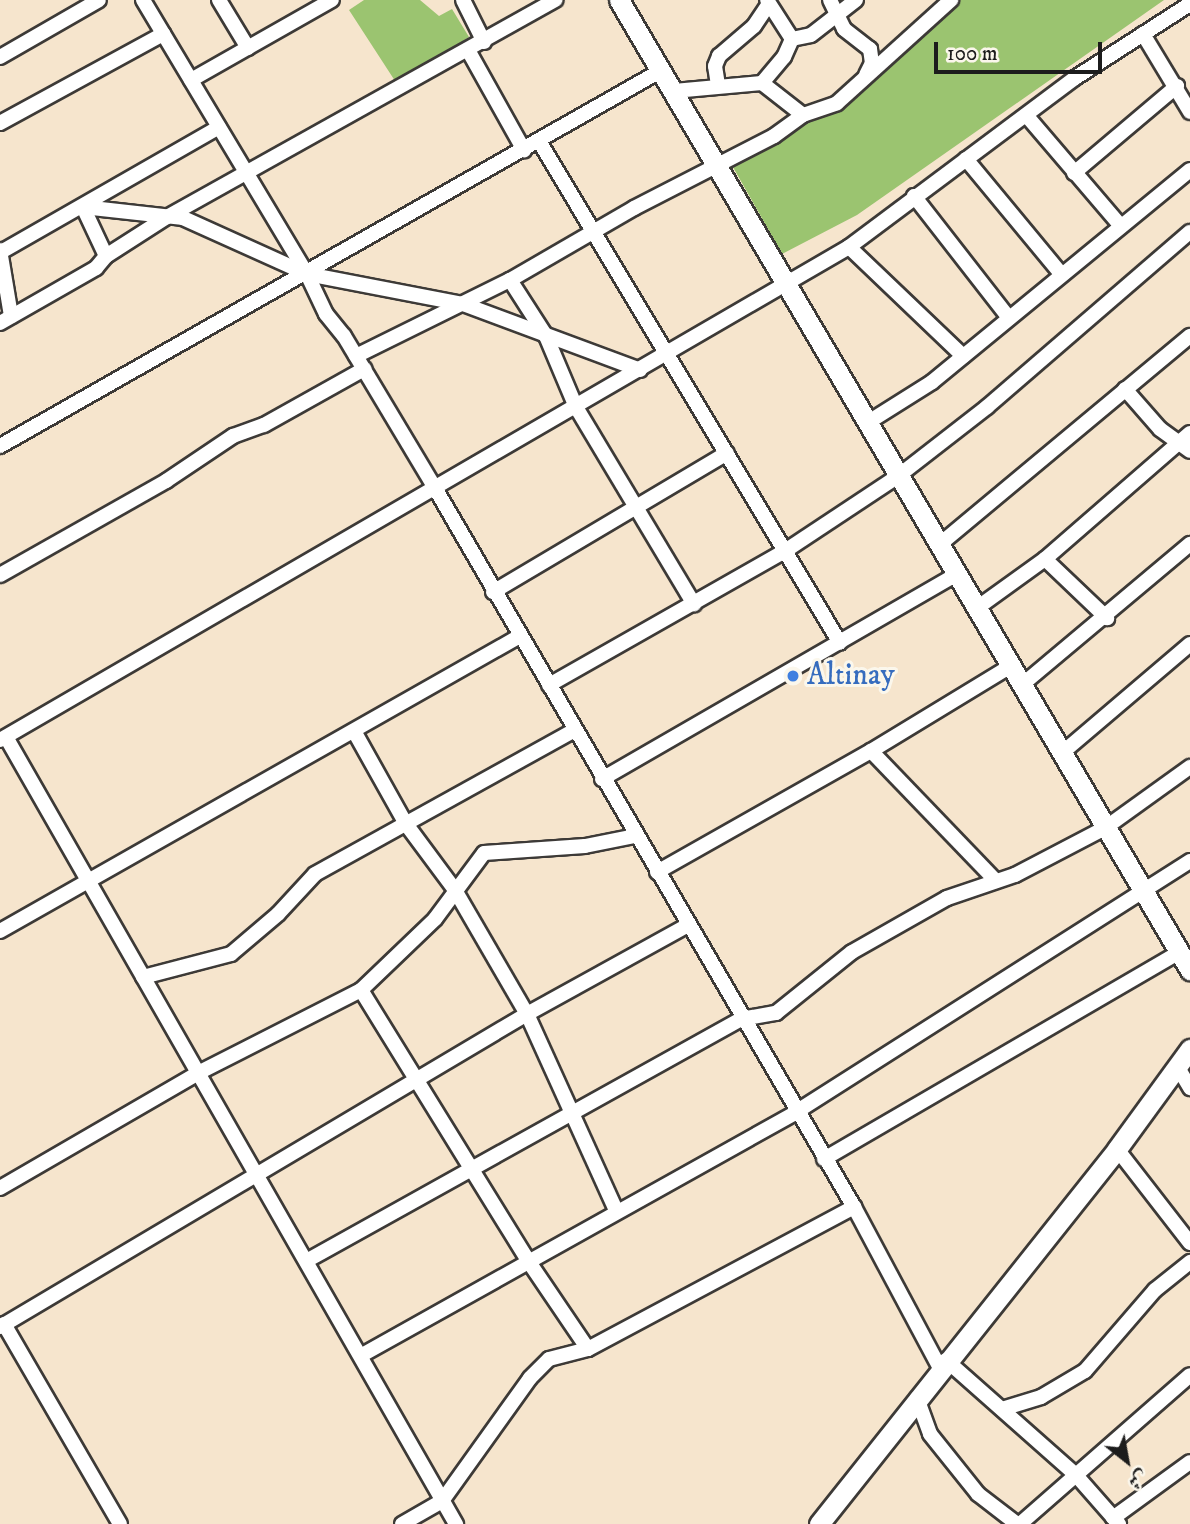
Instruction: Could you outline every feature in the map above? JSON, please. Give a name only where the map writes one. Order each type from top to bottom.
[{"type":"street","points":[[0,57],[99,0]]},
{"type":"street","points":[[143,0],[307,274],[326,314],[356,356],[435,488],[943,1364],[1002,1409],[1075,1474],[1116,1521],[1190,1462]]},
{"type":"street","points":[[219,0],[248,48]]},
{"type":"street","points":[[191,80],[332,0]]},
{"type":"street","points":[[463,0],[484,42]]},
{"type":"street","points":[[219,127],[1,251],[6,319],[96,268],[106,256],[167,217],[556,0]]},
{"type":"street","points":[[619,0],[788,280],[897,477],[1023,684],[1142,894],[1186,963],[824,1159]]},
{"type":"street","points":[[830,0],[844,29],[870,49],[872,63],[862,83]]},
{"type":"street","points":[[792,39],[811,35],[839,16],[856,0]]},
{"type":"street","points":[[356,356],[510,280],[717,163],[774,136],[803,114],[837,103],[951,0]]},
{"type":"street","points":[[718,85],[715,66],[719,56],[754,26],[768,2],[792,39]]},
{"type":"street","points":[[456,1524],[308,1260],[3,738],[849,247],[1026,115],[1190,5]]},
{"type":"street","points":[[0,123],[163,34]]},
{"type":"street","points":[[1143,34],[1177,86],[1190,112]]},
{"type":"street","points":[[762,83],[784,57],[792,39]]},
{"type":"street","points":[[468,50],[524,150]]},
{"type":"street","points":[[0,446],[307,274],[660,71]]},
{"type":"street","points":[[674,91],[762,83],[803,114]]},
{"type":"street","points":[[1074,173],[1177,86]]},
{"type":"street","points":[[1026,115],[1120,225]]},
{"type":"street","points":[[539,141],[840,643]]},
{"type":"street","points":[[965,159],[1061,274]]},
{"type":"street","points":[[867,423],[963,356],[1190,170]]},
{"type":"street","points":[[914,196],[1009,318]]},
{"type":"street","points":[[83,206],[183,218],[307,274],[463,304],[640,370]]},
{"type":"street","points":[[83,206],[106,256]]},
{"type":"street","points":[[550,685],[785,551],[897,477],[987,408],[1190,232]]},
{"type":"street","points":[[849,247],[963,356]]},
{"type":"street","points":[[510,280],[546,336],[576,407],[694,604]]},
{"type":"street","points":[[939,545],[1190,337]]},
{"type":"street","points":[[0,575],[166,481],[233,436],[264,425],[364,369]]},
{"type":"street","points":[[976,608],[1045,559],[1187,441],[1160,429],[1125,389]]},
{"type":"street","points":[[493,592],[727,453]]},
{"type":"street","points":[[1023,684],[1107,618],[1190,544]]},
{"type":"street","points":[[1045,559],[1107,618]]},
{"type":"street","points":[[602,779],[956,575]]},
{"type":"street","points":[[0,931],[520,636]]},
{"type":"street","points":[[1062,752],[1190,644]]},
{"type":"street","points":[[657,872],[871,751],[1011,666]]},
{"type":"street","points":[[143,977],[231,954],[278,914],[315,874],[575,730]]},
{"type":"street","points":[[354,731],[406,824],[455,890],[527,1014],[617,1212]]},
{"type":"street","points":[[871,751],[996,881]]},
{"type":"street","points":[[308,1260],[470,1167],[741,1019],[776,1013],[852,952],[947,898],[996,881],[1105,828],[1190,766]]},
{"type":"street","points":[[0,1188],[198,1073],[361,990],[406,951],[484,853],[585,846],[635,836]]},
{"type":"street","points":[[362,1355],[796,1112],[1190,861]]},
{"type":"street","points":[[121,1524],[2,1325],[418,1082],[527,1014],[688,925]]},
{"type":"street","points":[[361,990],[529,1262],[588,1349]]},
{"type":"street","points":[[819,1524],[943,1364],[1117,1149],[1190,1049]]},
{"type":"street","points":[[1177,1066],[1190,1088]]},
{"type":"street","points":[[1117,1149],[1190,1243]]},
{"type":"street","points":[[402,1524],[442,1501],[530,1378],[549,1359],[588,1349],[854,1207]]},
{"type":"street","points":[[1002,1409],[1041,1397],[1085,1371],[1155,1290],[1190,1262]]},
{"type":"street","points":[[917,1398],[930,1433],[978,1494],[1018,1524],[1190,1375]]},
{"type":"green space","points":[[364,0],[420,0],[439,16],[452,9],[469,37],[397,84],[349,10]]},
{"type":"green space","points":[[960,0],[1164,0],[857,215],[782,254],[729,160],[853,94]]},
{"type":"place","name":"Altinay","points":[[793,676]]}]
